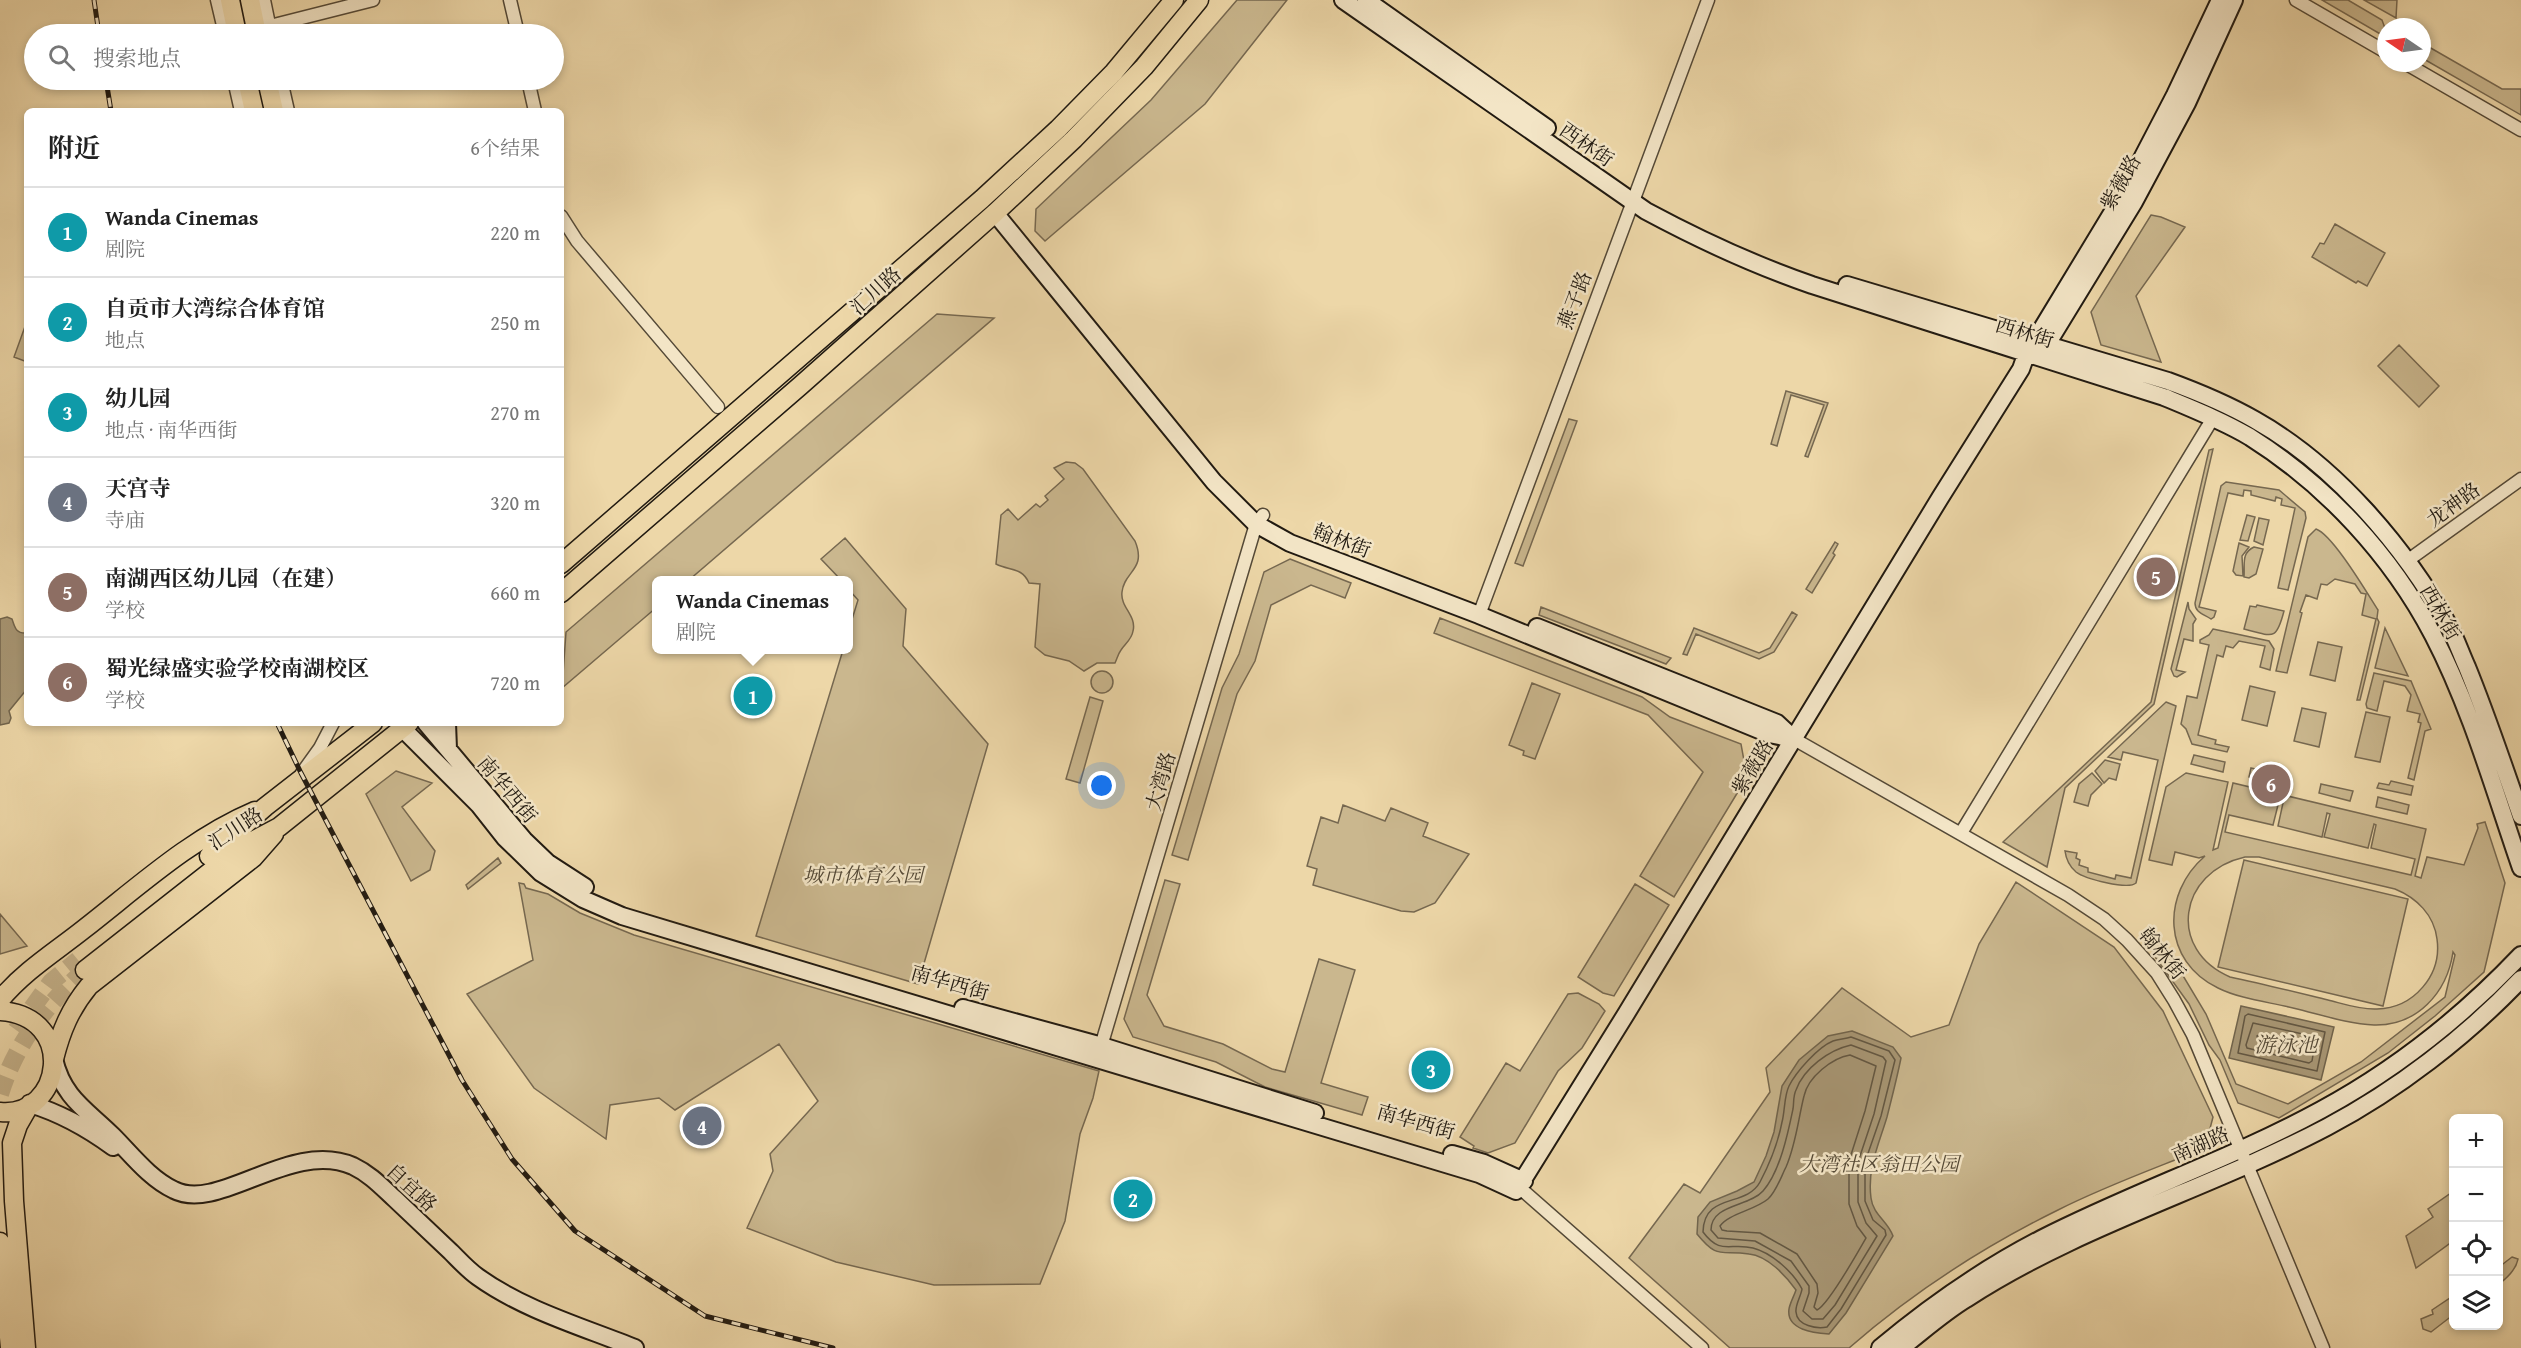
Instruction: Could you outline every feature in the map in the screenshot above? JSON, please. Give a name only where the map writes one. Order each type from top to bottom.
[{"type":"main road","points":[[230,0],[235,24]]},
{"type":"main road","points":[[250,0],[262,24]]},
{"type":"main road","name":"汇川路","points":[[564,561],[982,199],[1058,129],[1114,72],[1174,0]]},
{"type":"main road","name":"汇川路","points":[[564,590],[800,386],[1000,208],[1074,139],[1144,67],[1199,0]]},
{"type":"main road","name":"西林街","points":[[1342,0],[1691,235],[1758,266],[2164,397],[2213,417],[2249,437],[2286,462],[2325,494],[2364,534],[2392,571],[2432,634],[2462,700],[2521,868]]},
{"type":"main road","name":"西林街","points":[[1366,0],[1635,197]]},
{"type":"main road","name":"紫薇路","points":[[2033,354],[2123,195],[2175,95],[2220,0]]},
{"type":"main road","name":"紫薇路","points":[[1522,1184],[1940,498],[2134,202],[2187,103],[2234,0]]},
{"type":"main road","points":[[249,90],[253,108]]},
{"type":"main road","points":[[269,90],[273,108]]},
{"type":"main road","name":"翰林街","points":[[1000,208],[1214,482],[1290,543],[1480,610],[1769,734],[1794,739]]},
{"type":"main road","name":"西林街","points":[[2033,354],[2168,381],[2213,398],[2257,420],[2337,482],[2376,522],[2407,561],[2450,627],[2478,694],[2521,816]]},
{"type":"main road","name":"汇川路","points":[[368,726],[265,807],[232,838],[82,965],[243,846],[279,827],[402,726]]},
{"type":"main road","name":"南华西街","points":[[404,726],[479,805],[524,857],[541,873],[583,898],[622,916],[662,930],[798,970],[1100,1052]]},
{"type":"main road","name":"南华西街","points":[[428,726],[492,803],[548,863],[588,888],[625,906],[1100,1052],[1479,1174],[1516,1191],[1522,1184]]},
{"type":"main road","points":[[447,726],[448,750]]},
{"type":"main road","points":[[0,1000],[27,972],[187,850],[223,824],[265,807]]},
{"type":"main road","points":[[0,1112],[21,1109],[46,1089],[52,1075],[62,1029],[74,1005],[89,986],[253,858],[279,827]]},
{"type":"main road","name":"南湖路","points":[[1880,1348],[1961,1285],[2042,1239],[2322,1109],[2400,1060],[2441,1030],[2521,955]]},
{"type":"main road","name":"南湖路","points":[[1901,1348],[1966,1299],[2044,1255],[2247,1165],[2328,1126],[2408,1076],[2451,1043],[2521,979]]},
{"type":"main road","points":[[0,1011],[15,1012],[32,1019],[43,1030],[51,1044],[58,1077],[66,1091],[144,1167]]},
{"type":"main road","points":[[30,1104],[47,1109],[76,1123],[144,1167]]},
{"type":"main road","points":[[26,1348],[14,1201],[12,1143],[18,1125],[30,1104]]},
{"type":"main road","name":"自宜路","points":[[144,1167],[173,1190],[190,1195],[210,1193],[286,1166],[318,1159],[351,1166],[372,1178],[476,1276],[510,1297],[635,1348]]},
{"type":"main road","points":[[0,1242],[10,1348]]},
{"type":"street","points":[[217,0],[223,24]]},
{"type":"street","points":[[264,0],[266,24]]},
{"type":"street","points":[[293,24],[373,0]]},
{"type":"street","points":[[510,0],[516,24]]},
{"type":"street","name":"燕子路","points":[[1480,610],[1708,0]]},
{"type":"street","points":[[2296,0],[2377,47]]},
{"type":"street","points":[[2421,72],[2521,130]]},
{"type":"street","points":[[236,90],[240,108]]},
{"type":"street","points":[[283,90],[287,108]]},
{"type":"street","points":[[530,90],[534,108]]},
{"type":"street","points":[[564,221],[576,241],[718,407]]},
{"type":"street","points":[[1961,833],[2213,417]]},
{"type":"street","name":"龙神路","points":[[2407,561],[2521,479]]},
{"type":"street","name":"大湾路","points":[[1100,1052],[1260,520]]},
{"type":"street","points":[[295,783],[320,748],[331,726]]},
{"type":"street","name":"翰林街","points":[[1794,739],[2068,895],[2104,919],[2157,973],[2193,1035],[2323,1348]]},
{"type":"street","name":"南华西街","points":[[1522,1184],[1702,1348]]},
{"type":"green space","points":[[1237,0],[1287,0],[1205,104],[1045,241],[1035,231],[1036,209],[1151,100]]},
{"type":"green space","points":[[2322,0],[2348,0],[2379,18],[2377,32]]},
{"type":"green space","points":[[2364,0],[2397,0],[2396,18]]},
{"type":"green space","points":[[2431,48],[2502,89],[2521,89],[2521,115],[2431,63]]},
{"type":"green space","points":[[2151,215],[2185,227],[2136,296],[2161,362],[2101,345],[2091,312]]},
{"type":"green space","points":[[2335,224],[2385,253],[2367,286],[2358,281],[2356,283],[2312,257],[2320,243],[2324,244]]},
{"type":"green space","points":[[937,314],[994,318],[694,576],[652,576],[652,611],[564,686],[566,632]]},
{"type":"green space","points":[[24,329],[24,361],[14,357]]},
{"type":"green space","points":[[2399,345],[2439,386],[2419,407],[2378,366]]},
{"type":"green space","points":[[1786,391],[1828,403],[1808,457],[1805,456],[1824,405],[1791,395],[1777,446],[1771,444]]},
{"type":"green space","points":[[1569,419],[1577,421],[1523,566],[1515,563]]},
{"type":"green space","points":[[2213,449],[2154,704],[2065,788],[2047,867],[2003,842],[2151,702],[2209,450]]},
{"type":"green space","points":[[1066,462],[1075,463],[1083,469],[1135,541],[1138,551],[1137,564],[1122,592],[1123,602],[1133,621],[1131,636],[1115,663],[1097,663],[1084,671],[1069,661],[1045,655],[1035,647],[1040,584],[1029,583],[1023,574],[996,564],[1001,515],[1008,509],[1018,520],[1036,504],[1040,507],[1048,500],[1045,496],[1064,479],[1054,468]]},
{"type":"green space","points":[[2226,482],[2279,490],[2305,512],[2306,518],[2288,590],[2278,588],[2295,508],[2281,505],[2282,499],[2276,497],[2275,501],[2251,495],[2251,491],[2244,490],[2243,496],[2228,493],[2199,607],[2216,611],[2211,619],[2198,611],[2195,603],[2221,486]]},
{"type":"green space","points":[[2247,515],[2255,517],[2248,541],[2240,540]]},
{"type":"green space","points":[[2259,518],[2269,520],[2263,545],[2254,541]]},
{"type":"green space","points":[[2316,529],[2340,553],[2378,610],[2379,622],[2360,700],[2357,700],[2376,619],[2362,615],[2366,594],[2361,593],[2355,584],[2335,579],[2327,585],[2321,584],[2317,599],[2306,595],[2300,612],[2302,613],[2287,673],[2276,671],[2308,537]]},
{"type":"green space","name":"城市体育公园","points":[[845,538],[906,609],[903,646],[988,744],[918,984],[756,936],[842,654],[853,654],[853,616],[858,600],[853,594],[853,576],[837,576],[821,559]]},
{"type":"green space","points":[[1835,542],[1838,544],[1833,553],[1835,555],[1812,593],[1806,589]]},
{"type":"green space","points":[[2239,543],[2249,547],[2242,556],[2243,576],[2236,575],[2233,571]]},
{"type":"green space","points":[[2254,547],[2263,549],[2256,574],[2249,578],[2244,577],[2245,556]]},
{"type":"green space","points":[[1290,559],[1351,583],[1345,598],[1311,585],[1271,605],[1255,661],[1237,694],[1188,860],[1172,855],[1222,688],[1239,654],[1264,572]]},
{"type":"green space","points":[[2188,602],[2189,609],[2196,619],[2193,624],[2193,641],[2184,639],[2176,670],[2185,672],[2177,677],[2171,669]]},
{"type":"green space","points":[[2257,605],[2284,611],[2278,628],[2272,634],[2267,635],[2244,629],[2250,606],[2256,607]]},
{"type":"green space","points":[[1541,607],[1671,658],[1666,664],[1539,615]]},
{"type":"green space","points":[[1792,612],[1797,615],[1774,652],[1759,659],[1696,634],[1687,655],[1683,654],[1694,628],[1759,653],[1770,648]]},
{"type":"green space","points":[[1440,618],[1642,697],[1670,717],[1741,744],[1747,777],[1674,897],[1640,876],[1703,772],[1648,715],[1434,633]]},
{"type":"green space","points":[[2385,628],[2408,676],[2375,668]]},
{"type":"green space","points":[[2213,629],[2269,641],[2274,649],[2270,670],[2260,667],[2265,646],[2239,641],[2233,648],[2226,646],[2223,657],[2217,655],[2198,735],[2216,740],[2215,744],[2229,747],[2227,752],[2192,744],[2186,729],[2181,724],[2187,696],[2197,698],[2209,645],[2200,643],[2200,640],[2209,635]]},
{"type":"green space","points":[[2318,642],[2342,647],[2335,681],[2310,675]]},
{"type":"green space","points":[[1102,671],[1110,674],[1113,682],[1110,690],[1102,693],[1094,690],[1091,682],[1094,674]]},
{"type":"green space","points":[[2374,673],[2411,681],[2431,729],[2425,731],[2414,780],[2408,778],[2421,723],[2418,722],[2420,714],[2407,711],[2411,695],[2405,686],[2384,681],[2377,711],[2367,708]]},
{"type":"green space","points":[[1532,683],[1560,694],[1535,759],[1523,755],[1524,751],[1509,745]]},
{"type":"green space","points":[[2250,686],[2275,692],[2267,726],[2242,720]]},
{"type":"green space","points":[[1090,697],[1103,701],[1080,783],[1066,779]]},
{"type":"green space","points":[[2166,702],[2176,706],[2136,883],[2116,884],[2081,875],[2070,865],[2065,851],[2077,853],[2076,858],[2080,860],[2079,865],[2088,868],[2088,872],[2115,879],[2116,875],[2131,878],[2158,760],[2123,752],[2121,760],[2108,757]]},
{"type":"green space","points":[[2302,708],[2326,713],[2319,747],[2294,741]]},
{"type":"green space","points":[[2366,712],[2390,717],[2380,762],[2355,757]]},
{"type":"green space","points":[[2194,755],[2225,762],[2223,772],[2191,764]]},
{"type":"green space","points":[[2105,760],[2120,764],[2116,780],[2109,778],[2104,783],[2095,771]]},
{"type":"green space","points":[[2251,768],[2283,775],[2280,785],[2249,777]]},
{"type":"green space","points":[[396,771],[432,783],[402,807],[435,851],[430,870],[411,881],[366,794]]},
{"type":"green space","points":[[2092,773],[2102,784],[2091,795],[2088,806],[2074,802],[2079,784]]},
{"type":"green space","points":[[2186,773],[2228,782],[2213,850],[2218,848],[2233,783],[2426,829],[2415,876],[2421,878],[2427,857],[2464,865],[2478,828],[2477,824],[2485,822],[2505,883],[2484,972],[2435,1016],[2388,1053],[2279,1118],[2238,1103],[2220,1060],[2209,1045],[2189,1004],[2153,954],[2154,937],[2176,964],[2206,1014],[2236,1084],[2288,1104],[2361,1062],[2445,997],[2455,955],[2453,952],[2444,981],[2427,1004],[2404,1020],[2389,1024],[2374,1025],[2343,1021],[2245,998],[2218,988],[2200,976],[2186,961],[2178,944],[2174,926],[2175,907],[2181,889],[2191,871],[2205,856],[2199,858],[2175,852],[2172,865],[2149,860],[2166,787]],"holes":[[[2279,801],[2283,803],[2278,826],[2322,837],[2327,813],[2330,814],[2324,837],[2368,848],[2374,824],[2376,825],[2371,848],[2415,859],[2411,875],[2225,832],[2229,815],[2273,825]],[[2245,857],[2259,857],[2395,889],[2410,897],[2423,908],[2435,930],[2437,952],[2430,977],[2414,996],[2403,1003],[2371,1009],[2230,977],[2210,965],[2196,949],[2189,931],[2189,912],[2194,894],[2206,878],[2223,865]]]},
{"type":"green space","points":[[2391,781],[2413,786],[2411,795],[2377,788],[2379,783],[2389,785]]},
{"type":"green space","points":[[2321,784],[2353,791],[2350,801],[2319,793]]},
{"type":"green space","points":[[2378,797],[2409,805],[2407,814],[2376,807]]},
{"type":"green space","points":[[1343,805],[1385,821],[1391,808],[1428,823],[1423,836],[1469,854],[1435,903],[1414,912],[1401,911],[1313,885],[1317,869],[1307,866],[1321,817],[1338,823]]},
{"type":"green space","points":[[498,858],[501,863],[468,889],[466,885]]},
{"type":"green space","points":[[2244,860],[2408,899],[2383,1006],[2218,967]]},
{"type":"green space","points":[[1165,880],[1180,884],[1147,995],[1164,1026],[1223,1044],[1272,1069],[1285,1072],[1319,959],[1355,970],[1321,1083],[1368,1097],[1362,1115],[1265,1087],[1216,1062],[1133,1037],[1124,1019]]},
{"type":"green space","name":"大湾社区翁田公园","points":[[2016,882],[2114,947],[2163,1011],[2213,1117],[2205,1148],[2094,1193],[2003,1239],[1923,1290],[1849,1348],[1730,1348],[1629,1258],[1684,1184],[1700,1193],[1770,1092],[1766,1068],[1842,988],[1911,1037],[1949,1025],[1979,944]]},
{"type":"green space","points":[[519,883],[524,884],[526,888],[548,894],[580,913],[634,935],[1099,1071],[1093,1098],[1080,1134],[1065,1221],[1040,1284],[934,1285],[836,1262],[747,1228],[773,1171],[770,1154],[818,1101],[779,1044],[675,1110],[659,1098],[610,1105],[606,1139],[534,1088],[467,994],[533,960]]},
{"type":"green space","points":[[1635,884],[1669,905],[1614,996],[1603,993],[1578,977]]},
{"type":"green space","points":[[0,914],[27,946],[0,954]]},
{"type":"green space","points":[[1578,993],[1599,1004],[1605,1011],[1582,1048],[1558,1071],[1515,1143],[1488,1153],[1473,1148],[1474,1146],[1460,1137],[1506,1063],[1520,1071],[1568,994]]},
{"type":"green space","points":[[2449,1194],[2449,1244],[2416,1268],[2406,1236],[2433,1217],[2428,1209]]},
{"type":"green space","points":[[2512,1257],[2518,1259],[2515,1267],[2503,1280],[2503,1276],[2503,1264]]},
{"type":"green space","points":[[2449,1299],[2449,1318],[2431,1332],[2423,1329],[2421,1319],[2433,1314],[2432,1310]]},
{"type":"water","points":[[7,617],[12,619],[15,628],[24,633],[24,693],[9,711],[11,718],[9,723],[0,725],[0,619]]},
{"type":"water","name":"游泳池","points":[[2241,1006],[2334,1027],[2321,1080],[2229,1058]]},
{"type":"water","points":[[1852,1031],[1893,1047],[1901,1058],[1887,1117],[1874,1156],[1870,1187],[1872,1204],[1893,1236],[1846,1313],[1829,1334],[1823,1334],[1802,1329],[1792,1322],[1789,1309],[1796,1290],[1776,1268],[1763,1258],[1749,1254],[1720,1252],[1710,1248],[1697,1234],[1698,1217],[1710,1202],[1754,1182],[1774,1132],[1782,1086],[1799,1060],[1828,1036]]},
{"type":"tunnel","points":[[16,1030],[51,982],[78,960]]},
{"type":"tunnel","points":[[0,1094],[15,1058],[34,1026],[45,1011],[85,970]]},
{"type":"railway","points":[[94,0],[98,24]]},
{"type":"railway","points":[[108,90],[111,108]]},
{"type":"railway","points":[[278,726],[462,1080],[512,1159],[575,1231],[705,1316],[833,1348]]},
{"type":"place","name":"南湖西区幼儿园（在建）","points":[[2156,577]]},
{"type":"place","name":"Wanda Cinemas","points":[[753,696]]},
{"type":"place","name":"蜀光绿盛实验学校南湖校区","points":[[2271,784]]},
{"type":"place","name":"幼儿园","points":[[1431,1070]]},
{"type":"place","name":"天宫寺","points":[[702,1126]]},
{"type":"place","name":"自贡市大湾综合体育馆","points":[[1133,1199]]}]
